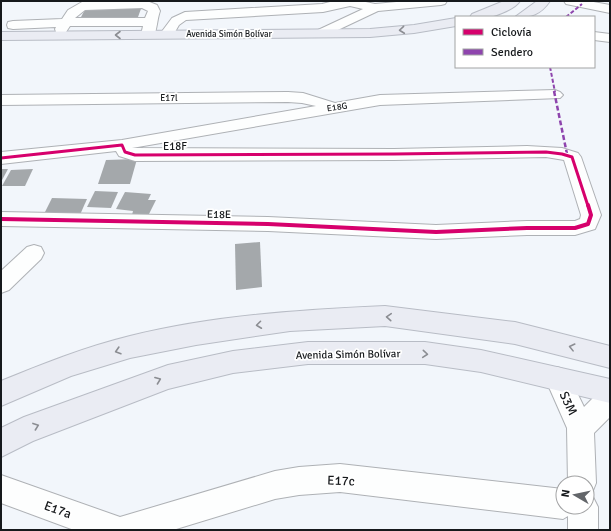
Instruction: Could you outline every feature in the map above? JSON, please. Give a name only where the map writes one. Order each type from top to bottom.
[{"type":"highway","points":[[480,16],[499,9],[514,1]]},
{"type":"highway","points":[[524,16],[540,6],[544,1]]},
{"type":"highway","name":"Avenida Simón Bolívar","points":[[1,36],[61,29],[149,28],[167,34],[390,32],[455,22]]},
{"type":"highway","name":"Avenida Simón Bolívar","points":[[1,49],[399,44]]},
{"type":"highway","points":[[1,394],[67,366],[130,347],[196,334],[290,321],[385,316],[515,333],[610,357]]},
{"type":"highway","name":"Avenida Simón Bolívar","points":[[1,443],[24,431],[168,377],[233,362],[308,353],[425,353],[481,361],[610,391]]},
{"type":"street","points":[[323,33],[376,8],[441,1]]},
{"type":"street","points":[[570,1],[610,9]]},
{"type":"street","points":[[167,34],[178,18],[185,16],[323,8],[350,2],[376,8]]},
{"type":"street","points":[[13,25],[61,29],[77,8],[82,6],[144,4],[153,8],[154,11],[149,28]]},
{"type":"street","points":[[595,36],[610,38]]},
{"type":"street","name":"E18G","points":[[122,145],[380,100],[555,95]]},
{"type":"street","name":"E17l","points":[[1,100],[288,97],[320,102],[335,107]]},
{"type":"street","points":[[1,158],[122,145]]},
{"type":"street","name":"E18F","points":[[122,145],[125,152],[135,155],[354,154]]},
{"type":"street","name":"E18E","points":[[1,219],[268,224],[436,232],[527,228],[575,228],[588,224],[591,215],[572,157],[567,154],[546,152],[354,154]]},
{"type":"street","points":[[1,284],[34,254]]},
{"type":"street","name":"S3M","points":[[558,378],[580,428],[582,475]]},
{"type":"street","name":"S3M","points":[[580,428],[610,399]]},
{"type":"street","name":"E17c","points":[[124,530],[275,485],[299,480],[340,478],[555,503]]},
{"type":"street","name":"E17a","points":[[1,489],[115,530]]},
{"type":"street","points":[[582,530],[583,515]]},
{"type":"building","points":[[87,6],[142,6],[138,17],[81,17]]},
{"type":"building","points":[[137,159],[130,184],[98,184],[106,160]]},
{"type":"building","points":[[1,169],[8,169],[1,182]]},
{"type":"building","points":[[33,169],[25,186],[2,186],[11,170]]},
{"type":"building","points":[[95,191],[118,192],[111,208],[87,207]]},
{"type":"building","points":[[125,192],[151,194],[148,200],[156,200],[148,216],[132,215],[133,211],[116,209]]},
{"type":"building","points":[[52,198],[87,199],[79,217],[43,216]]},
{"type":"building","points":[[260,242],[262,287],[236,290],[235,244]]},
{"type":"marked path","points":[[567,16],[582,4]]},
{"type":"marked path","points":[[550,68],[567,154]]},
{"type":"cycle path","points":[[1,158],[122,145],[125,152],[135,155],[444,154],[505,151],[546,152],[572,157],[591,215],[588,224],[575,228],[527,228],[436,232],[268,224],[1,219]]}]
